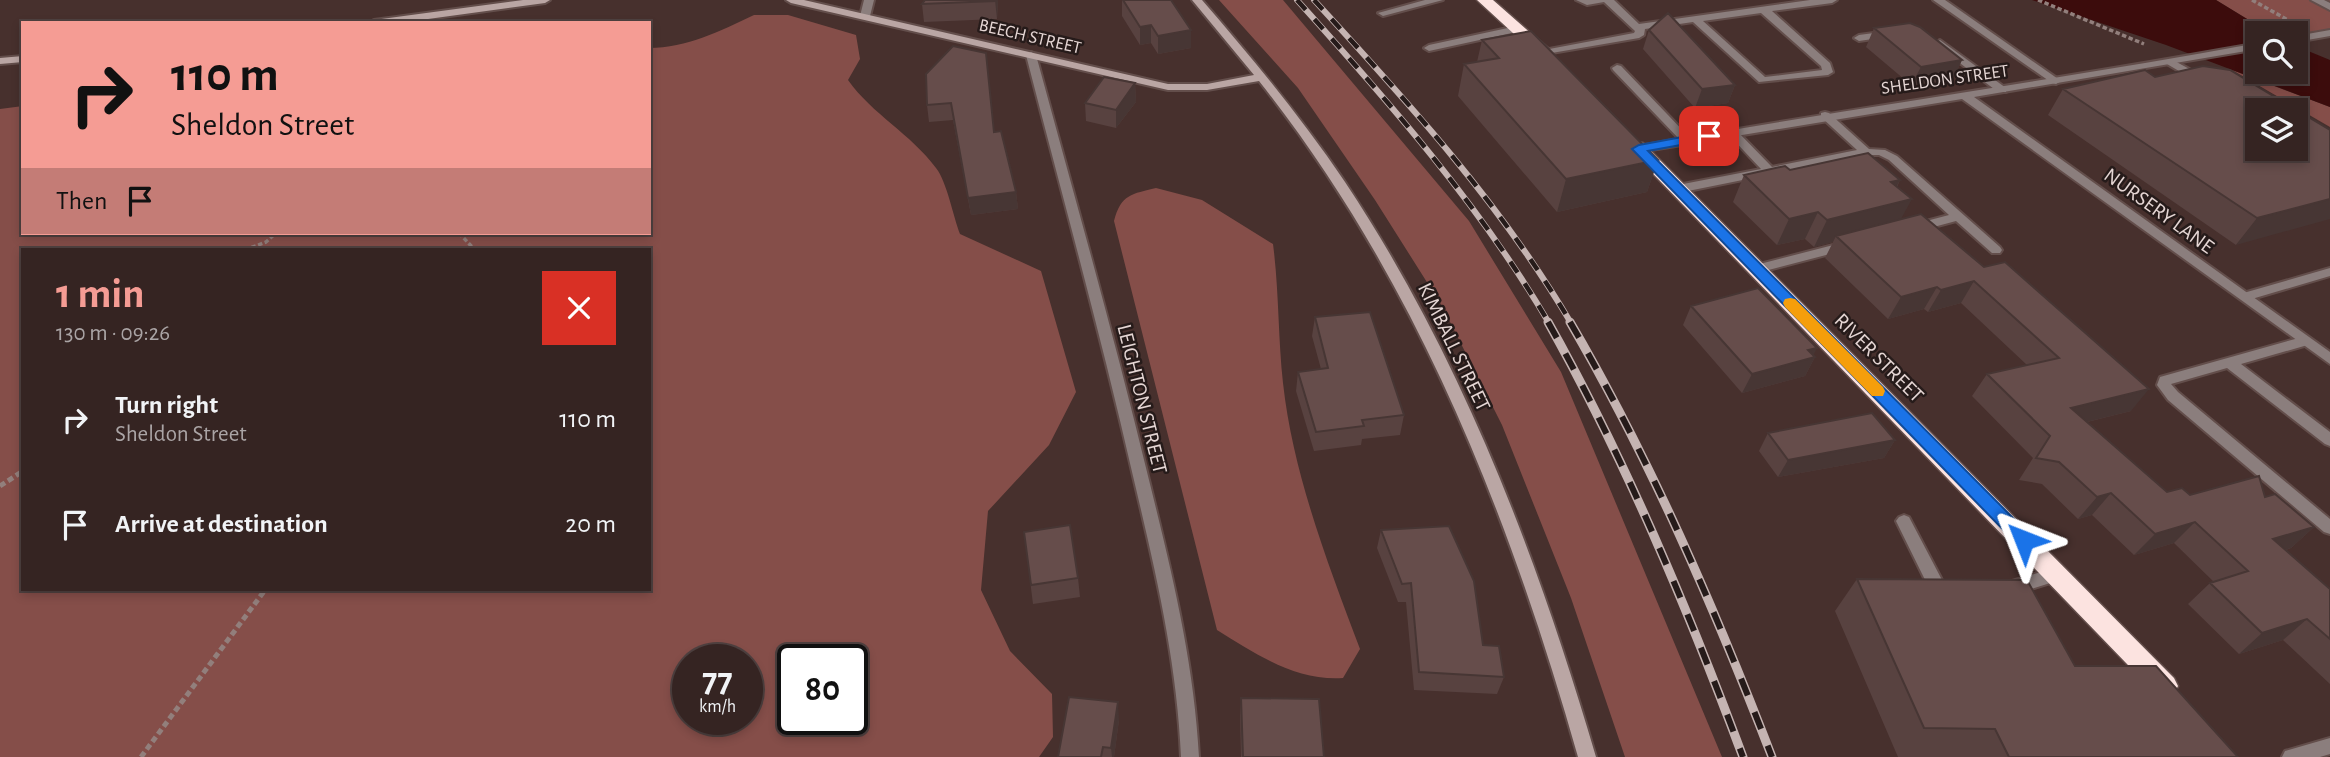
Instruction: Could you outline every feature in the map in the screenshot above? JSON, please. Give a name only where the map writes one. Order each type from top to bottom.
[{"type":"highway","points":[[1484,0],[1563,72]]},
{"type":"highway","name":"RIVER STREET","points":[[1620,130],[2183,705]]},
{"type":"main road","points":[[389,21],[545,0]]},
{"type":"main road","name":"BEECH STREET","points":[[791,0],[1179,88],[1208,87],[1263,77]]},
{"type":"main road","name":"KIMBALL STREET","points":[[1197,0],[1263,77],[1339,182],[1441,363],[1521,552],[1587,757]]},
{"type":"main road","points":[[0,61],[21,60]]},
{"type":"street","points":[[865,16],[869,0]]},
{"type":"street","points":[[1383,13],[1438,0]]},
{"type":"street","points":[[1581,0],[1601,0]]},
{"type":"street","points":[[1544,53],[1635,36],[1640,32],[1638,27],[1608,0]]},
{"type":"street","points":[[1638,27],[1832,0]]},
{"type":"street","points":[[1938,0],[2056,81]]},
{"type":"street","points":[[2316,0],[2330,7]]},
{"type":"street","points":[[1695,19],[1763,80],[1828,72],[1826,65],[1764,10]]},
{"type":"street","points":[[1429,48],[1517,29]]},
{"type":"street","points":[[1859,38],[1898,32]]},
{"type":"street","points":[[2308,37],[2330,33]]},
{"type":"street","points":[[1929,35],[2002,90]]},
{"type":"street","name":"SHELDON STREET","points":[[1639,149],[1825,115],[1965,96],[2245,49]]},
{"type":"street","name":"LEIGHTON STREET","points":[[1031,55],[1136,457],[1169,601],[1184,677],[1190,757]]},
{"type":"street","points":[[2176,61],[2207,83]]},
{"type":"street","points":[[1617,68],[1686,140]]},
{"type":"street","name":"NURSERY LANE","points":[[1965,96],[2330,359]]},
{"type":"street","points":[[1825,115],[1866,152]]},
{"type":"street","points":[[1732,132],[1769,171]]},
{"type":"street","points":[[1678,189],[1866,152],[1881,152],[1892,158],[1996,250]]},
{"type":"street","points":[[1904,230],[1958,216]]},
{"type":"street","points":[[1757,270],[1855,244]]},
{"type":"street","points":[[2245,297],[2330,272]]},
{"type":"street","points":[[2306,341],[2165,381],[2164,385],[2173,396],[2330,528]]},
{"type":"street","points":[[2230,363],[2330,440]]},
{"type":"street","points":[[1904,521],[1936,585],[1946,594],[1960,594]]},
{"type":"street","points":[[2017,608],[1998,592],[2057,574]]},
{"type":"street","points":[[2291,757],[2330,746]]},
{"type":"path","points":[[2038,0],[2176,61]]},
{"type":"path","points":[[2252,0],[2290,21]]},
{"type":"path","points":[[250,248],[266,242],[274,235]]},
{"type":"path","points":[[461,235],[473,248]]},
{"type":"path","points":[[0,486],[21,472]]},
{"type":"path","points":[[141,757],[264,591]]},
{"type":"shaded area","points":[[1219,0],[1283,0],[1469,221],[1561,372],[1722,757],[1625,757],[1571,598],[1502,425],[1442,306],[1375,200],[1298,88]]},
{"type":"shaded area","points":[[2032,0],[2216,0],[2250,21],[2245,21],[2245,75]]},
{"type":"shaded area","points":[[2216,0],[2330,0],[2330,33],[2308,37],[2308,21],[2250,21]]},
{"type":"shaded area","points":[[754,15],[788,15],[856,35],[860,59],[848,80],[868,103],[915,145],[936,168],[947,190],[960,234],[1041,271],[1076,392],[1049,445],[988,511],[981,590],[1010,651],[1052,694],[1053,737],[1039,757],[0,757],[0,109],[21,106],[21,235],[651,235],[651,48],[690,42]]},
{"type":"shaded area","points":[[2308,51],[2330,60],[2330,107],[2269,84],[2308,84]]},
{"type":"shaded area","points":[[2256,84],[2269,84],[2306,98],[2280,98]]},
{"type":"shaded area","points":[[2308,99],[2330,107],[2330,127],[2308,114]]},
{"type":"shaded area","points":[[1156,188],[1202,200],[1273,244],[1283,383],[1295,451],[1313,518],[1360,649],[1343,678],[1325,678],[1292,670],[1261,657],[1217,630],[1114,221],[1124,200]]},
{"type":"building","points":[[925,0],[995,0],[995,1],[922,4]]},
{"type":"building","points":[[1123,0],[1171,0],[1191,30],[1158,36],[1151,25],[1140,27]]},
{"type":"building","points":[[1668,13],[1735,85],[1702,89],[1649,30]]},
{"type":"building","points":[[1910,23],[1920,27],[1962,60],[1921,67],[1874,28]]},
{"type":"building","points":[[1531,31],[1658,160],[1566,179],[1464,64],[1499,58],[1482,40]]},
{"type":"building","points":[[953,46],[986,53],[994,132],[1001,131],[1016,192],[968,198],[951,103],[927,105],[926,74]]},
{"type":"building","points":[[2203,66],[2230,70],[2245,79],[2245,84],[2253,84],[2277,98],[2245,98],[2245,161],[2308,161],[2308,117],[2330,130],[2330,199],[2257,218],[2063,89],[2145,70],[2155,77]]},
{"type":"building","points":[[1104,77],[1135,83],[1116,110],[1085,103]]},
{"type":"building","points":[[1868,153],[1900,180],[1891,182],[1912,199],[1827,220],[1818,212],[1789,219],[1744,175],[1785,166],[1790,170]]},
{"type":"building","points":[[1921,214],[1984,267],[2005,262],[2149,389],[2071,408],[2167,492],[2182,488],[2190,495],[2259,476],[2265,497],[2275,494],[2314,527],[2273,539],[2330,589],[2330,639],[2307,619],[2262,633],[2210,583],[2248,571],[2195,522],[2155,534],[2111,493],[2097,497],[2059,462],[2036,458],[2050,436],[1987,374],[2059,358],[1974,281],[1901,297],[1836,236]]},
{"type":"building","points":[[1758,288],[1817,348],[1808,350],[1815,357],[1752,374],[1691,306]]},
{"type":"building","points":[[1370,312],[1404,415],[1362,420],[1364,426],[1316,432],[1298,372],[1328,368],[1315,317]]},
{"type":"building","points":[[1872,413],[1895,440],[1788,460],[1768,433]]},
{"type":"building","points":[[1070,525],[1078,578],[1031,585],[1024,532]]},
{"type":"building","points":[[1449,526],[1474,581],[1483,645],[1499,646],[1504,677],[1419,672],[1411,583],[1402,584],[1381,530]]},
{"type":"building","points":[[1857,579],[2027,580],[2075,666],[2156,666],[2238,757],[2009,757],[1995,729],[1924,728]]},
{"type":"building","points":[[1069,697],[1118,702],[1111,748],[1103,747],[1101,757],[1058,757]]},
{"type":"building","points":[[1241,698],[1319,699],[1324,757],[1243,757]]},
{"type":"railway","points":[[1297,0],[1399,116],[1463,195],[1522,279],[1549,323]]},
{"type":"railway","points":[[1314,0],[1418,115],[1483,195],[1544,279],[1571,323]]},
{"type":"railway","points":[[1548,322],[1604,428],[1654,535],[1743,757]]},
{"type":"railway","points":[[1570,322],[1628,428],[1680,535],[1772,757]]},
{"type":"slow traffic","points":[[1790,303],[1877,391]]},
{"type":"route","points":[[1709,136],[1639,149],[2024,540]]}]
